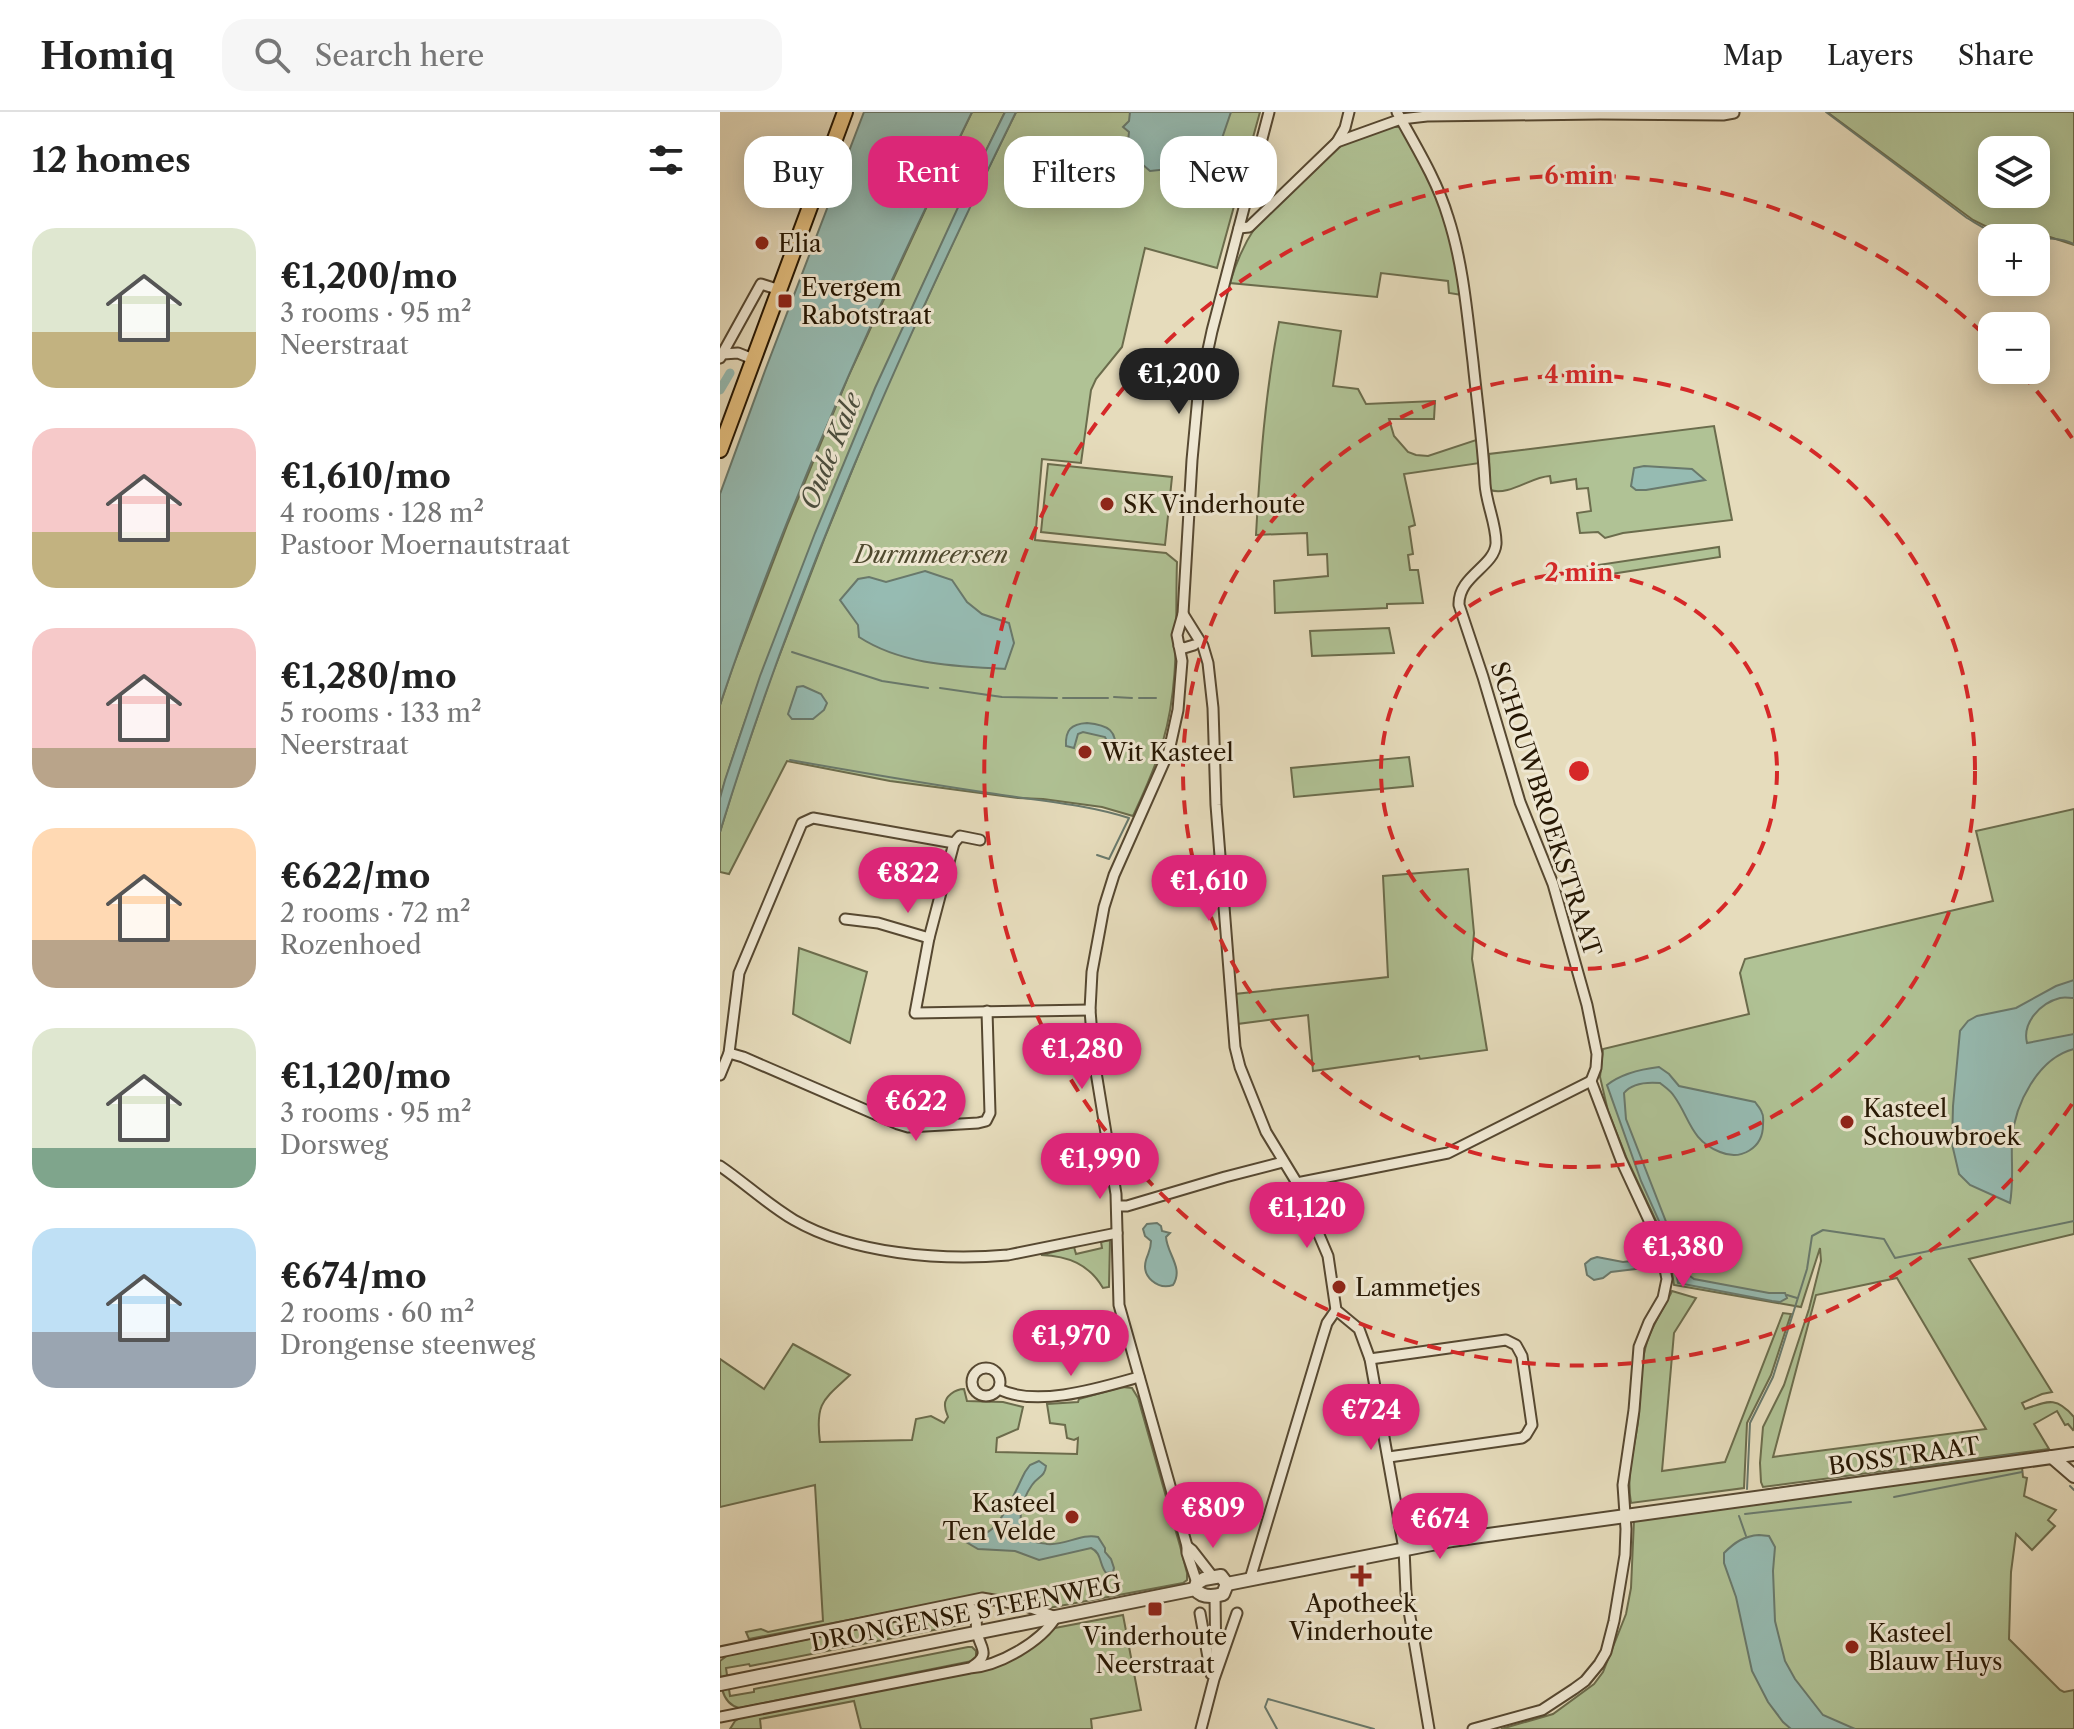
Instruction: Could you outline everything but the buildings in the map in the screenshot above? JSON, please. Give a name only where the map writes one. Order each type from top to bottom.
[{"type":"main road","points":[[720,450],[845,112]]},
{"type":"street","points":[[1227,1584],[1223,1594],[1215,1596],[1203,1596],[1196,1586],[1119,1305],[1117,1206],[1094,1060],[1090,1010],[1092,972],[1104,907],[1114,875],[1169,751],[1178,710],[1182,661],[1189,644],[1180,620],[1183,614],[1198,396],[1269,112]]},
{"type":"street","points":[[1239,228],[1249,227],[1337,142],[1349,112]]},
{"type":"street","points":[[1337,142],[1399,116],[1734,113]]},
{"type":"street","name":"SCHOUWBROEKSTRAAT","points":[[1399,116],[1444,204],[1455,245],[1482,428],[1485,489],[1496,539],[1491,555],[1460,592],[1459,605],[1520,802],[1553,884],[1587,1005],[1597,1054],[1591,1081],[1621,1160],[1660,1244],[1667,1279],[1663,1298],[1639,1347],[1623,1485],[1625,1555],[1606,1652],[1585,1681],[1550,1706],[1532,1714],[1473,1729]]},
{"type":"street","points":[[722,356],[761,284],[780,290]]},
{"type":"street","points":[[722,356],[738,353],[751,366]]},
{"type":"street","points":[[1185,628],[1177,635],[1199,649],[1208,663],[1235,1047],[1266,1132],[1297,1183],[1328,1256],[1336,1310],[1359,1329],[1370,1359],[1404,1549],[1406,1593],[1429,1729]]},
{"type":"street","points":[[720,1075],[729,1053],[739,973],[802,823],[813,818],[954,843]]},
{"type":"street","points":[[980,840],[960,836],[954,843],[929,938],[915,1013],[1090,1010]]},
{"type":"street","points":[[845,919],[878,923],[929,938]]},
{"type":"street","points":[[729,1053],[908,1127],[978,1123],[986,1121],[991,1103],[987,1011]]},
{"type":"street","points":[[1297,1183],[1448,1153],[1591,1081]]},
{"type":"street","points":[[1117,1206],[1127,1206],[1283,1162]]},
{"type":"street","points":[[720,1166],[797,1221],[836,1239],[882,1250],[991,1257],[1117,1233]]},
{"type":"street","points":[[1250,1579],[1327,1323],[1336,1310]]},
{"type":"street","points":[[1370,1359],[1506,1340],[1512,1341],[1522,1356],[1532,1425],[1526,1435],[1389,1457]]},
{"type":"street","points":[[999,1389],[1010,1395],[1072,1395],[1139,1377]]},
{"type":"street","name":"BOSSTRAAT","points":[[1625,1515],[2074,1454]]},
{"type":"street","points":[[2052,1457],[2074,1476]]},
{"type":"street","points":[[1227,1584],[1452,1540],[1625,1515]]},
{"type":"street","points":[[1187,1546],[1213,1577],[1221,1576],[1227,1584]]},
{"type":"street","name":"DRONGENSE STEENWEG","points":[[720,1684],[1056,1617],[1196,1586],[1213,1577]]},
{"type":"street","points":[[1214,1680],[1215,1596]]},
{"type":"street","points":[[720,1652],[982,1598],[1023,1605],[1056,1617],[1050,1627],[1006,1658],[984,1667],[720,1717]]},
{"type":"street","points":[[958,1604],[975,1611],[977,1633],[983,1648],[977,1664],[970,1668]]},
{"type":"street","points":[[1200,1613],[1214,1680]]},
{"type":"street","points":[[1201,1729],[1237,1613]]},
{"type":"green space","points":[[972,112],[1005,112],[988,148],[988,136],[960,136]]},
{"type":"green space","name":"Durmmeersen","points":[[1016,112],[1260,112],[1253,136],[1160,136],[1160,208],[1234,208],[1217,268],[1145,248],[1122,347],[1091,390],[1081,463],[1042,459],[1035,540],[1166,553],[1177,562],[1172,697],[1153,770],[1133,816],[1102,807],[890,781],[787,761],[729,874],[720,872],[720,832],[735,783],[770,680],[825,537],[884,392],[969,208],[988,208],[988,169],[1004,137],[1004,208],[1144,208],[1144,136],[1004,136]]},
{"type":"green space","points":[[1827,112],[2074,112],[2074,245],[2050,237],[2050,224],[1981,224]]},
{"type":"green space","points":[[1390,127],[1399,127],[1405,133],[1446,217],[1462,295],[1449,293],[1448,281],[1381,273],[1377,297],[1230,283],[1241,253],[1256,226],[1333,150]]},
{"type":"green space","points":[[926,208],[959,208],[821,520],[767,661],[720,798],[720,705],[788,523],[848,377]]},
{"type":"green space","points":[[1279,322],[1341,331],[1333,386],[1358,389],[1366,404],[1435,401],[1434,419],[1389,419],[1394,436],[1408,452],[1428,456],[1479,439],[1480,463],[1404,474],[1415,525],[1409,527],[1413,554],[1408,555],[1410,570],[1418,570],[1423,603],[1387,604],[1387,608],[1275,613],[1274,581],[1328,576],[1327,554],[1308,555],[1307,533],[1256,535],[1261,455]]},
{"type":"green space","points":[[1714,426],[1732,520],[1623,533],[1605,538],[1598,532],[1580,533],[1577,513],[1591,511],[1588,488],[1577,489],[1576,479],[1551,483],[1550,476],[1505,490],[1490,490],[1489,454]]},
{"type":"green space","name":"SK Vinderhoute","points":[[1048,464],[1172,477],[1165,545],[1041,532]]},
{"type":"green space","points":[[1719,547],[1720,557],[1579,579],[1578,568]]},
{"type":"green space","points":[[1389,628],[1394,653],[1312,656],[1310,631]]},
{"type":"green space","points":[[1409,757],[1413,786],[1294,797],[1291,768]]},
{"type":"green space","points":[[2074,809],[2074,1234],[1969,1259],[2052,1392],[2022,1403],[2025,1409],[2046,1402],[2057,1403],[2074,1417],[2074,1429],[2065,1425],[2057,1411],[2034,1424],[2049,1449],[1763,1487],[1760,1463],[1763,1427],[1784,1385],[1809,1309],[1821,1261],[1820,1248],[1801,1307],[1674,1285],[1667,1244],[1608,1111],[1600,1077],[1603,1049],[1749,1014],[1740,973],[1745,959],[1993,901],[1976,831]],"holes":[[[1897,1278],[1986,1429],[1773,1457],[1816,1295]]]},
{"type":"green space","points":[[1468,869],[1474,933],[1472,959],[1487,1050],[1313,1071],[1308,1015],[1237,1024],[1235,994],[1388,977],[1383,876]]},
{"type":"green space","points":[[799,948],[867,972],[850,1043],[793,1014]]},
{"type":"green space","points":[[1110,1240],[1109,1287],[1103,1288],[1091,1273],[1077,1263],[1041,1255],[1074,1247],[1076,1254],[1102,1248],[1101,1242]]},
{"type":"green space","points":[[1672,1291],[1696,1298],[1674,1333],[1662,1471],[1725,1462],[1783,1313],[1791,1314],[1771,1375],[1747,1423],[1744,1488],[1631,1503],[1630,1472],[1644,1352]]},
{"type":"green space","points":[[793,1344],[850,1375],[823,1403],[819,1419],[820,1442],[912,1440],[916,1419],[931,1416],[944,1423],[948,1417],[946,1399],[964,1389],[967,1401],[1003,1402],[1023,1407],[1018,1429],[997,1438],[996,1452],[1077,1454],[1078,1438],[1067,1438],[1065,1425],[1050,1423],[1047,1404],[1078,1402],[1079,1399],[1122,1387],[1132,1388],[1138,1398],[1187,1580],[1049,1608],[1007,1598],[964,1598],[749,1639],[746,1632],[761,1629],[768,1632],[823,1621],[815,1485],[720,1507],[720,1359],[764,1389]]},
{"type":"green space","points":[[2022,1467],[2023,1477],[2027,1478],[2024,1496],[2056,1510],[2048,1520],[2055,1526],[2032,1550],[2016,1534],[2011,1572],[2009,1639],[2060,1690],[2074,1690],[2074,1729],[1501,1729],[1553,1714],[1594,1684],[1603,1672],[1626,1614],[1631,1588],[1634,1520]]},
{"type":"green space","points":[[960,1609],[969,1616],[964,1624],[726,1668],[730,1696],[968,1647],[976,1651],[976,1658],[972,1661],[739,1708],[728,1701],[722,1690],[720,1661],[728,1655]]},
{"type":"green space","points":[[1123,1615],[1141,1710],[1091,1719],[1092,1729],[861,1729],[854,1701],[760,1719],[761,1729],[730,1729],[740,1718],[984,1669],[1012,1658],[1055,1628]]},
{"type":"water","points":[[864,112],[972,112],[961,136],[868,136],[868,208],[926,208],[805,478],[720,705],[720,494],[827,208],[852,208],[852,143]]},
{"type":"water","points":[[1005,112],[1016,112],[988,171],[988,146]]},
{"type":"water","points":[[1130,112],[1231,112],[1223,136],[1160,136],[1160,170],[1150,171],[1144,166],[1144,136],[1129,136],[1129,132],[1123,127],[1129,121]]},
{"type":"water","points":[[958,208],[970,208],[892,377],[817,556],[782,647],[720,832],[720,798],[760,676],[875,388]]},
{"type":"water","points":[[1634,468],[1692,469],[1705,480],[1636,490],[1631,486]]},
{"type":"water","points":[[925,571],[952,580],[967,602],[982,614],[1009,623],[1014,643],[1005,669],[911,659],[859,637],[858,625],[840,600],[858,579],[869,577],[886,582]]},
{"type":"water","points":[[803,686],[821,694],[827,703],[813,719],[792,719],[788,714],[797,687]]},
{"type":"water","points":[[1087,723],[1110,730],[1115,739],[1115,753],[1108,752],[1105,737],[1083,732],[1078,734],[1074,748],[1066,746],[1070,729]]},
{"type":"water","points":[[2074,980],[2074,998],[2060,998],[2046,1004],[2034,1015],[2027,1028],[2027,1043],[2074,1034],[2074,1049],[2061,1054],[2039,1072],[2023,1098],[2012,1139],[2010,1203],[1970,1185],[1959,1174],[1952,1144],[1960,1031],[1977,1016],[2016,1008],[2056,986]]},
{"type":"water","points":[[1659,1067],[1679,1086],[1755,1102],[1761,1110],[1762,1133],[1759,1140],[1749,1150],[1736,1155],[1720,1152],[1702,1141],[1673,1094],[1660,1083],[1636,1085],[1624,1093],[1626,1119],[1686,1273],[1694,1279],[1769,1293],[1785,1293],[1787,1298],[1780,1302],[1678,1283],[1672,1250],[1641,1181],[1607,1085],[1632,1073]]},
{"type":"water","points":[[1157,1223],[1162,1231],[1170,1233],[1166,1237],[1167,1243],[1177,1273],[1173,1285],[1157,1284],[1146,1272],[1151,1241],[1143,1229],[1147,1224]]},
{"type":"water","points":[[1597,1257],[1623,1262],[1649,1259],[1644,1268],[1611,1272],[1594,1280],[1587,1275],[1585,1264]]},
{"type":"water","points":[[1039,1461],[1046,1466],[1025,1498],[1021,1520],[1024,1534],[1033,1541],[1047,1544],[1098,1537],[1111,1559],[1113,1572],[1106,1573],[1097,1553],[1091,1548],[1039,1560],[1015,1551],[978,1549],[966,1542],[967,1536],[986,1533],[998,1523],[1025,1472],[1030,1465]]},
{"type":"water","points":[[1769,1536],[1775,1547],[1775,1621],[1785,1661],[1823,1715],[1855,1729],[1791,1729],[1768,1702],[1752,1671],[1724,1553],[1740,1540]]},
{"type":"waterway","points":[[1826,112],[1967,218],[1994,233],[2021,238],[2057,239],[2074,244]]},
{"type":"waterway","points":[[720,390],[730,373]]},
{"type":"waterway","points":[[792,652],[882,681],[928,688]]},
{"type":"waterway","points":[[940,688],[1002,697],[1057,698]]},
{"type":"waterway","points":[[1114,697],[1132,698]]},
{"type":"waterway","points":[[1063,698],[1108,698]]},
{"type":"waterway","points":[[1139,698],[1156,698]]},
{"type":"waterway","points":[[790,760],[1079,806],[1129,818],[1109,859],[1097,855]]},
{"type":"waterway","points":[[1747,1489],[1750,1423],[1773,1377],[1807,1269],[1812,1236],[1823,1230],[1884,1239],[1895,1258],[2074,1221]]},
{"type":"waterway","points":[[1787,1295],[1797,1298]]},
{"type":"waterway","points":[[1905,1470],[2018,1454]]},
{"type":"waterway","points":[[1765,1490],[1899,1471]]},
{"type":"waterway","points":[[1894,1497],[2022,1472]]},
{"type":"waterway","points":[[2070,1486],[2074,1490]]},
{"type":"waterway","points":[[1745,1514],[1851,1502]]},
{"type":"waterway","points":[[1739,1516],[1746,1536]]},
{"type":"waterway","points":[[1277,1729],[1265,1707],[1268,1699],[1374,1729]]},
{"type":"place","name":"Elia","points":[[762,243]]},
{"type":"place","name":"Evergem Rabotstraat","points":[[785,301]]},
{"type":"place","name":"SK Vinderhoute","points":[[1107,504]]},
{"type":"place","name":"Wit Kasteel","points":[[1085,752]]},
{"type":"place","name":"Kasteel Schouwbroek","points":[[1847,1122]]},
{"type":"place","name":"Lammetjes","points":[[1339,1287]]},
{"type":"place","name":"Kasteel Ten Velde","points":[[1072,1517]]},
{"type":"place","name":"Apotheek Vinderhoute","points":[[1361,1576]]},
{"type":"place","name":"Vinderhoute Neerstraat","points":[[1155,1609]]},
{"type":"place","name":"Kasteel Blauw Huys","points":[[1852,1647]]},
{"type":"water label","name":"Oude Kale","points":[[831,451]]}]
